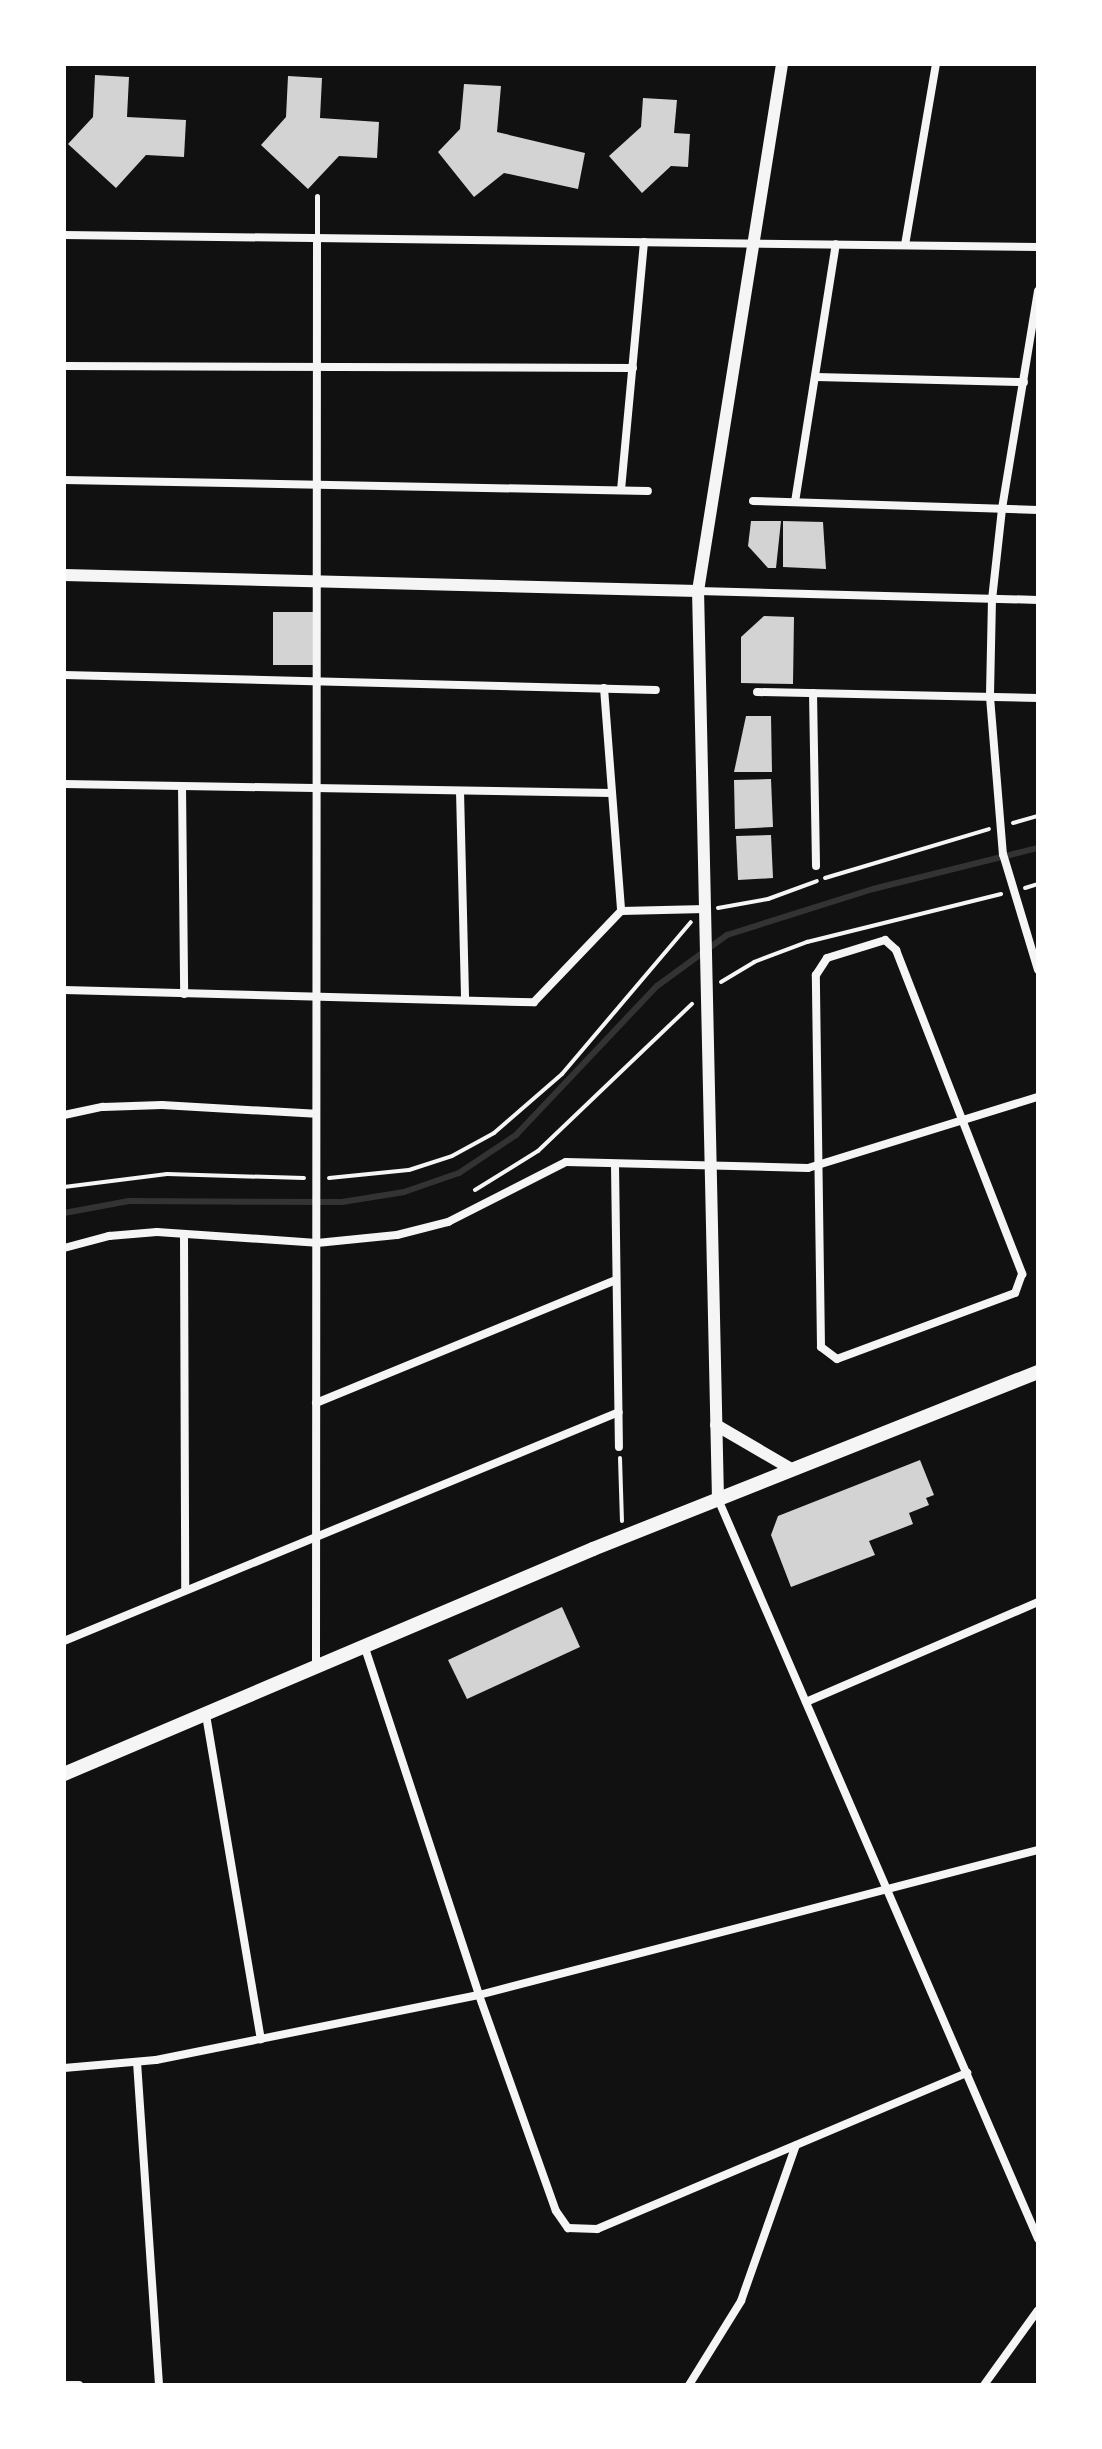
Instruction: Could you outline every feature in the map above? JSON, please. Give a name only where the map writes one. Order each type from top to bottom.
[{"type":"main road","points":[[64,1774],[623,1537],[1038,1372]]},
{"type":"street","points":[[782,64],[698,591],[718,1499],[1038,2239]]},
{"type":"street","points":[[905,245],[936,64]]},
{"type":"street","points":[[64,235],[1038,247]]},
{"type":"street","points":[[316,1669],[317,238]]},
{"type":"street","points":[[621,490],[644,242]]},
{"type":"street","points":[[795,502],[836,244]]},
{"type":"street","points":[[1038,291],[1002,509],[992,599],[990,697],[1001,826],[1012,892],[1038,970]]},
{"type":"street","points":[[64,366],[633,368]]},
{"type":"street","points":[[816,377],[1024,382]]},
{"type":"street","points":[[64,480],[648,491]]},
{"type":"street","points":[[753,501],[1038,510]]},
{"type":"street","points":[[64,575],[1038,600]]},
{"type":"street","points":[[64,675],[656,690]]},
{"type":"street","points":[[604,688],[621,911]]},
{"type":"street","points":[[757,692],[1038,698]]},
{"type":"street","points":[[813,693],[816,866]]},
{"type":"street","points":[[64,784],[612,793]]},
{"type":"street","points":[[182,786],[184,994]]},
{"type":"street","points":[[460,791],[465,1000]]},
{"type":"street","points":[[64,990],[316,999],[534,1002],[621,911],[705,909]]},
{"type":"street","points":[[885,940],[896,950],[962,1121],[1022,1274],[1015,1293],[837,1359],[821,1347],[816,975],[827,958],[885,940]]},
{"type":"street","points":[[64,1248],[109,1236],[184,1236],[317,1243],[397,1235],[448,1222],[552,1166],[710,1168],[818,1165],[1038,1097]]},
{"type":"street","points":[[64,1115],[103,1107],[162,1105],[316,1114]]},
{"type":"street","points":[[615,1165],[619,1447]]},
{"type":"street","points":[[184,1236],[185,1588]]},
{"type":"street","points":[[316,1403],[616,1280]]},
{"type":"street","points":[[64,1641],[185,1588],[619,1412]]},
{"type":"street","points":[[716,1425],[793,1470]]},
{"type":"street","points":[[806,1702],[1038,1602]]},
{"type":"street","points":[[365,1648],[479,1995],[556,2211],[568,2228],[597,2229],[967,2073]]},
{"type":"street","points":[[206,1715],[261,2039]]},
{"type":"street","points":[[64,2068],[137,2062],[479,1995],[1038,1850]]},
{"type":"street","points":[[137,2062],[159,2385]]},
{"type":"street","points":[[689,2385],[741,2301],[796,2145]]},
{"type":"street","points":[[984,2385],[1038,2310]]},
{"type":"street","points":[[64,2385],[79,2385]]},
{"type":"lane","points":[[317,196],[317,238]]},
{"type":"path","points":[[64,1187],[167,1174],[316,1178],[409,1170],[452,1156],[494,1133],[562,1074],[705,909],[768,899],[1038,816]]},
{"type":"path","points":[[470,1193],[538,1151],[707,992]]},
{"type":"path","points":[[619,1447],[623,1537]]},
{"type":"building","points":[[95,75],[129,77],[127,117],[186,120],[184,157],[146,155],[116,188],[68,144],[93,117]]},
{"type":"building","points":[[288,76],[322,78],[320,118],[379,122],[377,158],[339,156],[308,189],[261,145],[286,117]]},
{"type":"building","points":[[464,84],[501,86],[497,132],[585,153],[578,189],[504,173],[474,197],[438,152],[460,129]]},
{"type":"building","points":[[643,98],[677,100],[674,133],[690,134],[688,167],[671,166],[642,193],[609,156],[641,127]]},
{"type":"building","points":[[751,521],[781,521],[776,568],[768,568],[748,546]]},
{"type":"building","points":[[783,521],[823,522],[826,569],[783,567]]},
{"type":"building","points":[[273,612],[314,612],[315,665],[273,665]]},
{"type":"building","points":[[764,616],[794,617],[793,684],[741,683],[741,637]]},
{"type":"building","points":[[746,716],[771,716],[772,772],[734,772]]},
{"type":"building","points":[[771,779],[773,827],[735,829],[734,780]]},
{"type":"building","points":[[771,835],[773,878],[738,880],[736,836]]},
{"type":"building","points":[[920,1460],[934,1495],[926,1498],[929,1505],[909,1513],[913,1524],[869,1541],[875,1555],[791,1587],[771,1535],[778,1516]]},
{"type":"building","points":[[562,1607],[580,1647],[467,1699],[448,1660]]},
{"type":"waterway","points":[[64,1213],[129,1201],[342,1202],[404,1192],[459,1173],[516,1135],[657,986],[727,935],[873,889],[1038,848]]}]
